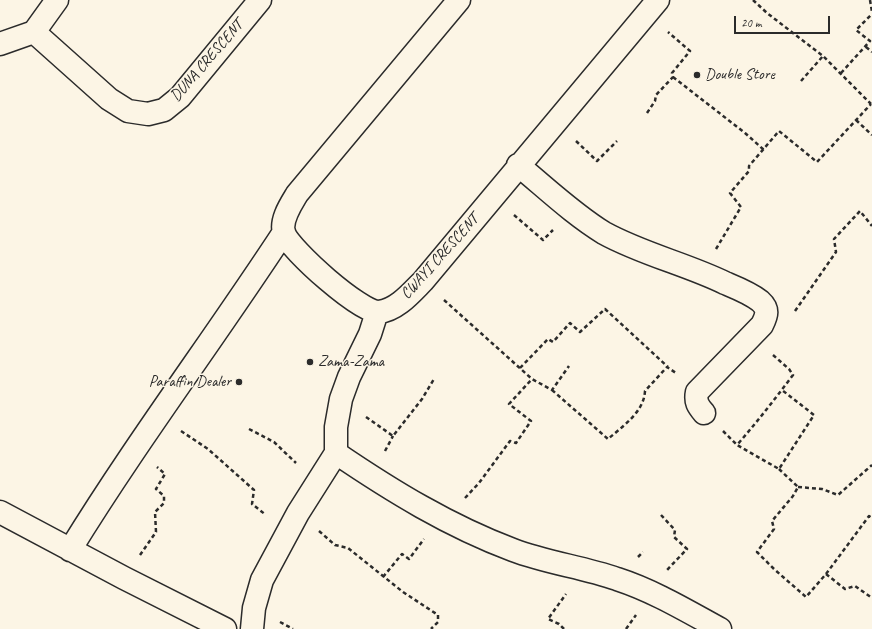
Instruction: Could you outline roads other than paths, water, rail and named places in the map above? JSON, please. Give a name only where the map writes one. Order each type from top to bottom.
[{"type":"street","points":[[1,45],[34,32],[57,0]]},
{"type":"street","name":"DUNA CRESCENT","points":[[34,32],[109,99],[128,111],[148,114],[164,110],[180,97],[260,0]]},
{"type":"street","points":[[70,550],[134,448],[284,232],[286,213],[298,194],[459,0]]},
{"type":"street","name":"CWAYI CRESCENT","points":[[377,312],[389,309],[404,300],[423,281],[518,165],[652,6]]},
{"type":"street","points":[[518,165],[571,209],[604,233],[631,245],[703,272],[759,300],[766,307],[768,315],[762,325],[697,392],[697,405],[704,413]]},
{"type":"street","points":[[252,629],[254,608],[262,580],[287,532],[336,452],[336,427],[341,399],[349,377],[370,334],[377,312],[362,305],[310,265],[292,247],[284,232]]},
{"type":"street","points":[[336,452],[447,521],[513,550],[544,561],[617,579],[652,592],[720,629]]},
{"type":"street","points":[[0,512],[70,550],[225,629]]},
{"type":"place","name":"Double Store","points":[[697,75]]},
{"type":"place","name":"Zama-Zama","points":[[310,362]]},
{"type":"place","name":"Paraffin Dealer","points":[[239,382]]}]
